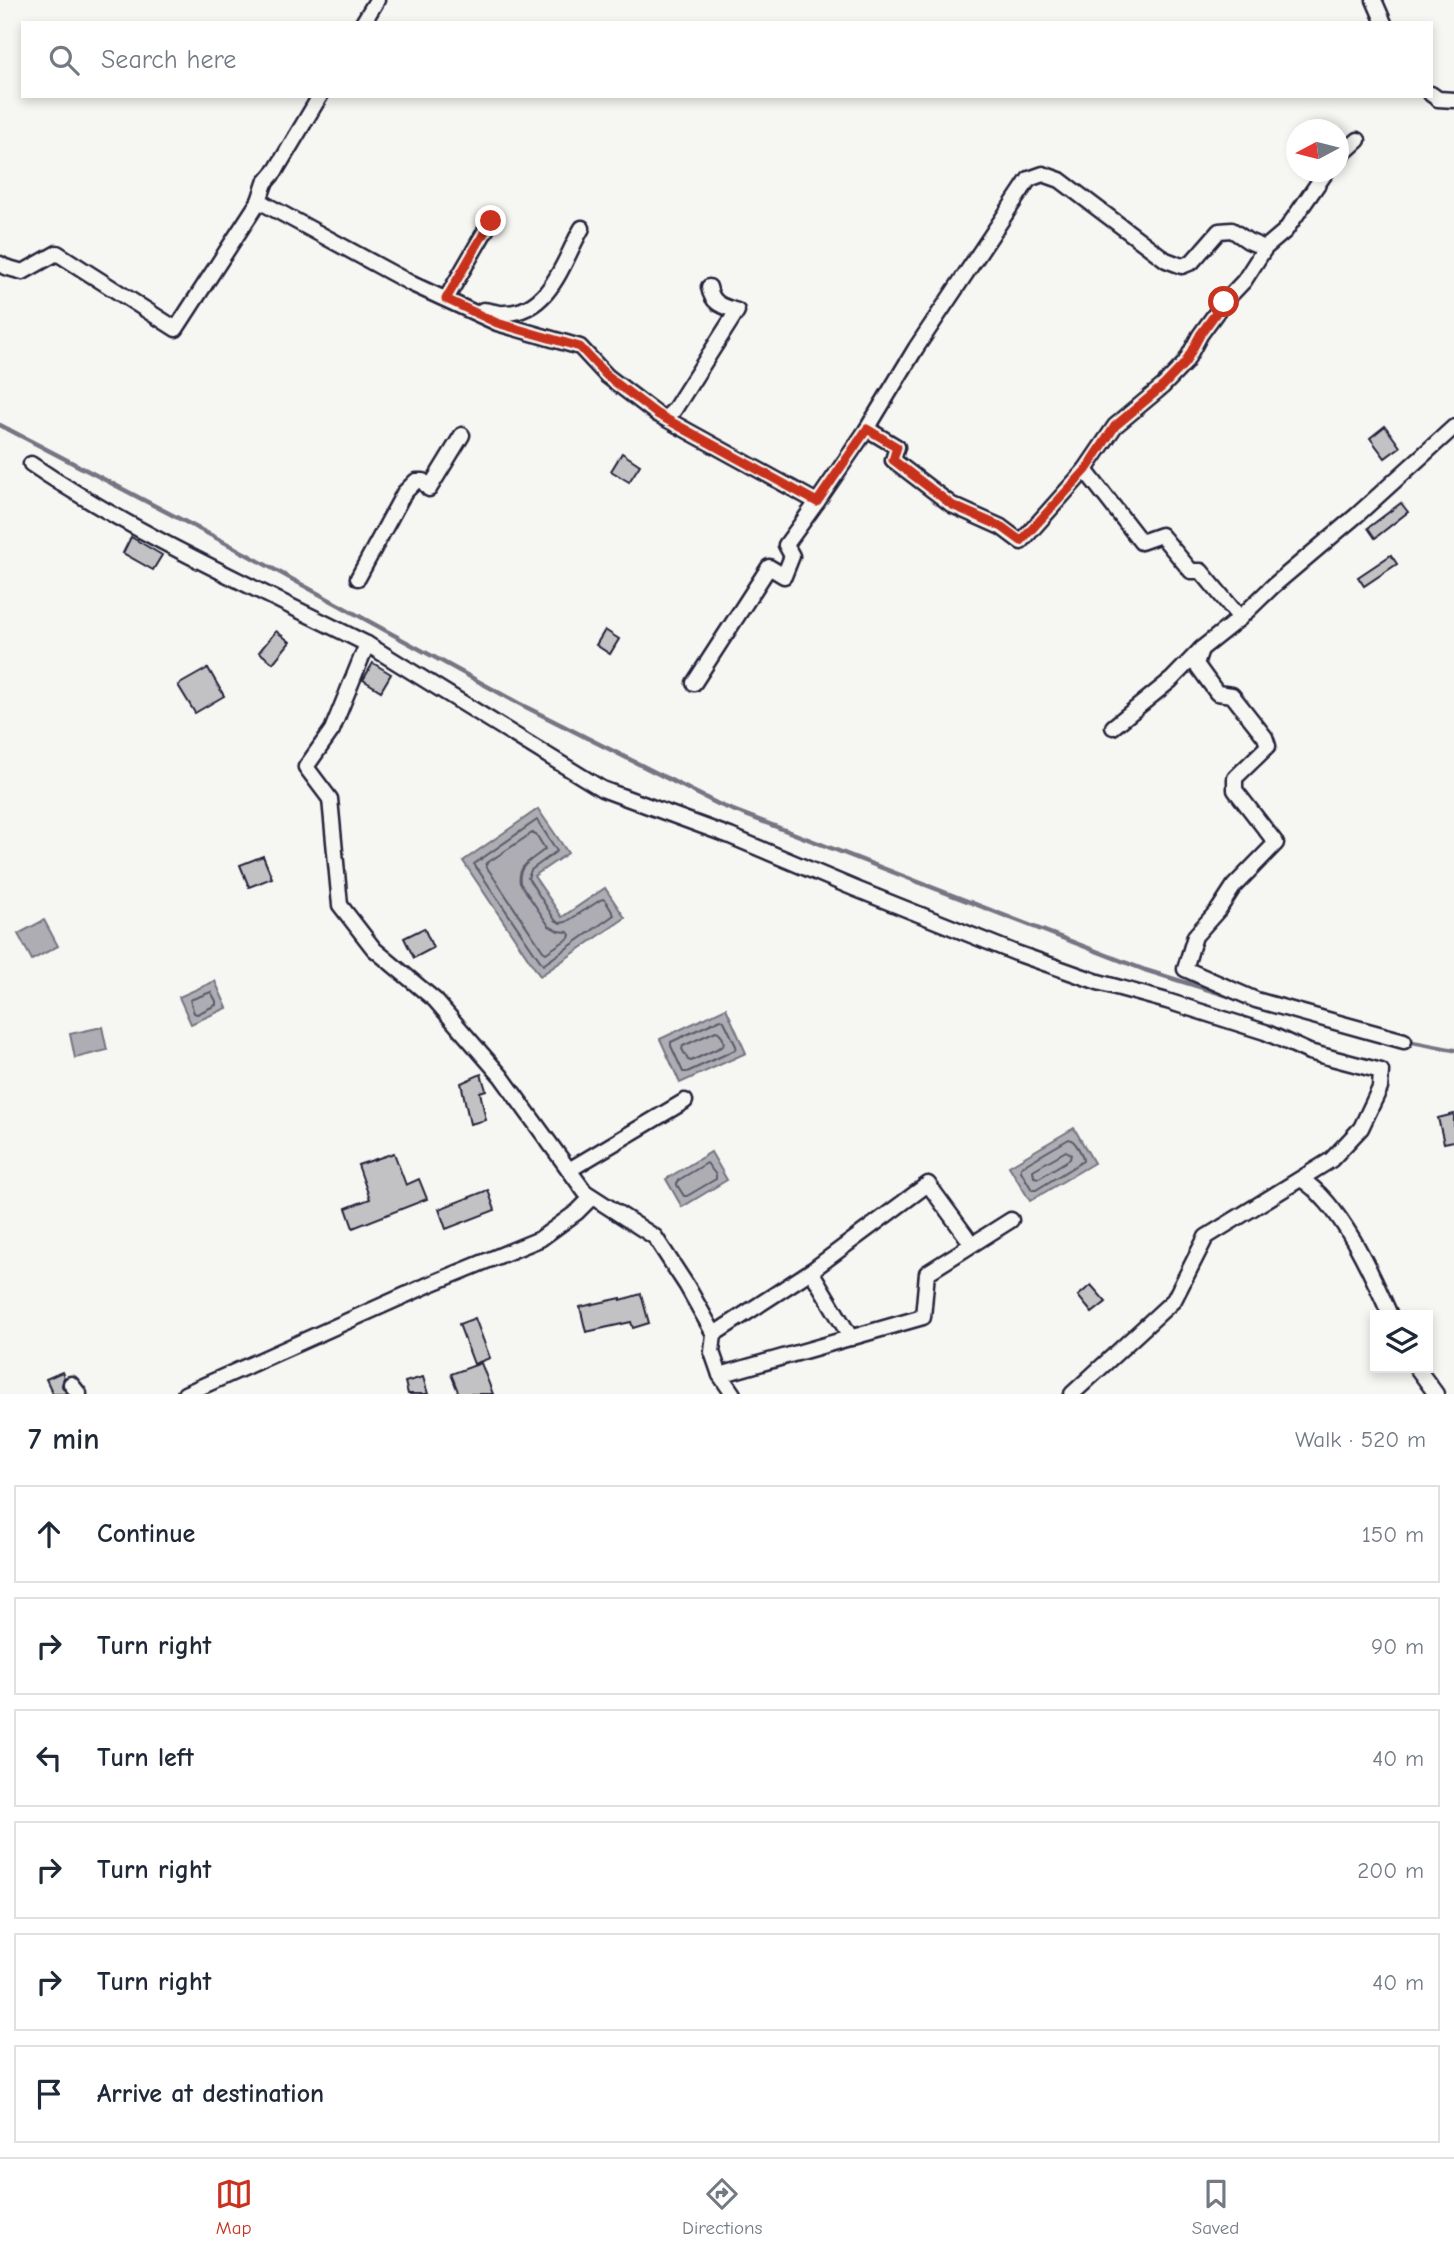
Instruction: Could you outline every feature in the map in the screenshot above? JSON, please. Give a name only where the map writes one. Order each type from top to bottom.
[{"type":"street","points":[[364,21],[377,0]]},
{"type":"street","points":[[1374,0],[1383,21]]},
{"type":"street","points":[[1433,95],[1438,99],[1454,100]]},
{"type":"street","points":[[0,264],[23,272],[57,253],[176,328],[259,201],[265,183],[276,170],[319,98]]},
{"type":"street","points":[[1349,148],[1357,140]]},
{"type":"street","points":[[694,683],[769,567],[784,576],[792,556],[786,545],[867,429],[916,348],[1029,179],[1043,174],[1060,180],[1166,260],[1182,266],[1192,262],[1219,231],[1233,230],[1248,241],[1265,248]]},
{"type":"street","points":[[867,429],[897,447],[893,460],[952,505],[1002,527],[1021,541],[1086,470],[1115,426],[1163,386],[1185,363],[1200,335],[1224,302],[1244,281],[1265,248],[1285,231],[1319,182]]},
{"type":"street","points":[[259,201],[412,284],[497,323],[580,347],[607,376],[657,414],[817,502]]},
{"type":"street","points":[[446,299],[491,221]]},
{"type":"street","points":[[476,313],[486,309],[504,313],[520,311],[535,304],[554,285],[582,228]]},
{"type":"street","points":[[666,418],[674,410],[737,312],[716,304],[710,296],[709,287]]},
{"type":"street","points":[[1113,727],[1171,680],[1201,649],[1240,618],[1454,427]]},
{"type":"street","points":[[358,578],[404,493],[416,481],[423,481],[429,489],[462,435]]},
{"type":"street","points":[[31,464],[80,497],[367,644],[601,789],[730,836],[856,889],[1098,982],[1265,1032],[1309,1052],[1381,1071],[1380,1088],[1361,1128],[1331,1160],[1206,1237],[1174,1300],[1072,1394]]},
{"type":"street","points":[[1086,470],[1141,542],[1161,535],[1192,571],[1201,571],[1240,618]]},
{"type":"street","points":[[367,644],[332,730],[306,767],[330,799],[340,905],[374,949],[435,1000],[493,1066],[585,1192],[655,1237],[714,1334],[712,1353],[720,1375],[733,1394]]},
{"type":"street","points":[[1201,649],[1196,664],[1217,693],[1232,695],[1265,737],[1268,746],[1235,778],[1236,790],[1276,843],[1234,886],[1219,909],[1195,936],[1185,969],[1256,1000],[1404,1041]]},
{"type":"street","points":[[569,1170],[685,1101]]},
{"type":"street","points":[[1301,1179],[1316,1189],[1353,1240],[1388,1310]]},
{"type":"street","points":[[714,1334],[811,1271],[928,1184],[972,1244]]},
{"type":"street","points":[[185,1394],[428,1285],[540,1239],[577,1212],[592,1197]]},
{"type":"street","points":[[720,1375],[923,1317],[927,1273],[1011,1220]]},
{"type":"street","points":[[811,1271],[851,1338]]},
{"type":"street","points":[[1421,1373],[1436,1394]]},
{"type":"water","points":[[538,809],[568,853],[534,876],[562,917],[605,888],[625,918],[540,976],[463,861]]},
{"type":"water","points":[[44,920],[58,946],[32,960],[18,934]]},
{"type":"water","points":[[215,981],[227,1008],[191,1024],[179,997]]},
{"type":"water","points":[[726,1008],[746,1053],[680,1083],[660,1039]]},
{"type":"water","points":[[102,1027],[107,1050],[75,1058],[70,1034]]},
{"type":"water","points":[[1074,1128],[1094,1163],[1030,1201],[1009,1166]]},
{"type":"water","points":[[711,1152],[727,1180],[682,1207],[666,1179]]},
{"type":"building","points":[[1385,426],[1400,447],[1385,458],[1370,438]]},
{"type":"building","points":[[622,453],[640,465],[629,482],[611,471]]},
{"type":"building","points":[[1401,503],[1408,512],[1375,538],[1368,528]]},
{"type":"building","points":[[131,537],[162,555],[153,570],[123,553]]},
{"type":"building","points":[[1391,555],[1397,564],[1364,586],[1358,577]]},
{"type":"building","points":[[605,630],[619,639],[610,654],[596,645]]},
{"type":"building","points":[[276,631],[290,642],[273,663],[259,652]]},
{"type":"building","points":[[373,663],[391,674],[381,691],[363,680]]},
{"type":"building","points":[[208,668],[224,696],[195,713],[178,685]]},
{"type":"building","points":[[263,856],[272,878],[249,887],[240,865]]},
{"type":"building","points":[[424,928],[433,948],[414,958],[404,938]]},
{"type":"building","points":[[481,1074],[486,1090],[480,1092],[486,1120],[470,1124],[461,1083]]},
{"type":"building","points":[[1454,1114],[1454,1141],[1444,1143],[1438,1118]]},
{"type":"building","points":[[394,1153],[406,1185],[419,1179],[427,1199],[353,1228],[346,1208],[370,1199],[358,1165]]},
{"type":"building","points":[[488,1190],[495,1210],[446,1229],[439,1209]]},
{"type":"building","points":[[1091,1285],[1106,1302],[1092,1313],[1078,1296]]},
{"type":"building","points":[[641,1294],[649,1323],[633,1328],[631,1322],[586,1332],[580,1307]]},
{"type":"building","points":[[475,1318],[490,1358],[474,1364],[459,1324]]},
{"type":"building","points":[[481,1363],[493,1394],[459,1394],[451,1374]]},
{"type":"building","points":[[62,1372],[62,1386],[67,1394],[53,1394],[46,1379]]},
{"type":"building","points":[[423,1377],[428,1394],[408,1394],[405,1382]]},
{"type":"waterway","points":[[0,425],[224,542],[518,703],[720,805],[1145,970],[1232,997]]},
{"type":"waterway","points":[[1407,1041],[1454,1050]]},
{"type":"route","points":[[491,221],[446,299],[497,323],[580,347],[607,376],[657,414],[817,502],[867,429],[897,447],[893,460],[952,505],[1002,527],[1021,541],[1086,470],[1115,426],[1163,386],[1185,363],[1200,335],[1224,302]]}]
